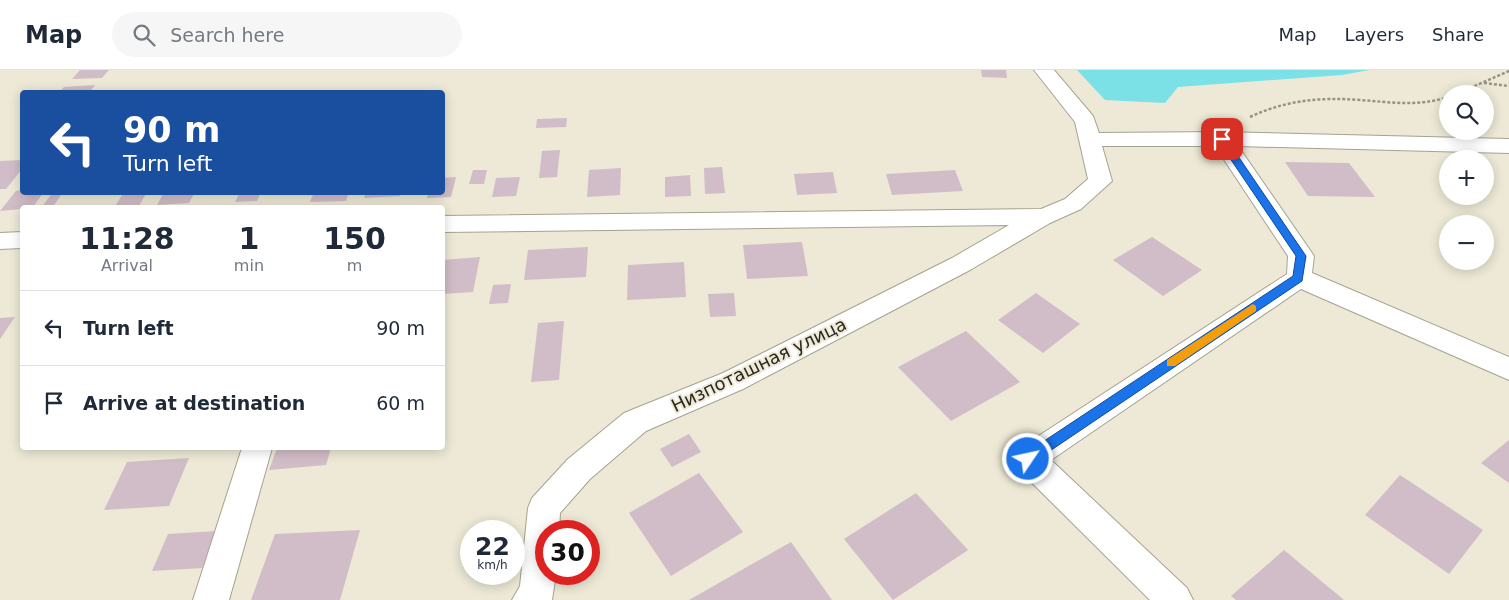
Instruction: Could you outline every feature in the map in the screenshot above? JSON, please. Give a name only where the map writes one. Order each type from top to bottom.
[{"type":"street","points":[[1044,70],[1088,131],[1222,139],[1506,150]]},
{"type":"street","name":"Низпоташная улица","points":[[536,598],[544,508],[579,470],[635,422],[733,381],[961,264],[1043,218],[1073,204],[1100,181],[1088,131]]},
{"type":"street","points":[[1222,139],[1301,256],[1299,278]]},
{"type":"street","name":"Низпоташная улица","points":[[445,224],[1043,218]]},
{"type":"street","points":[[0,241],[20,240]]},
{"type":"street","points":[[1299,278],[1509,369]]},
{"type":"street","points":[[1175,600],[1028,459],[1299,278]]},
{"type":"street","points":[[211,600],[256,450]]},
{"type":"path","points":[[1479,85],[1509,71]]},
{"type":"path","points":[[1484,83],[1509,86]]},
{"type":"path","points":[[1222,139],[1230,128],[1259,112],[1292,100],[1342,99],[1398,104],[1439,101]]},
{"type":"water","points":[[1077,70],[1369,70],[1342,75],[1178,87],[1165,103],[1105,100]]},
{"type":"building","points":[[80,70],[109,70],[102,78],[72,79]]},
{"type":"building","points":[[981,70],[1006,70],[1007,78],[982,77]]},
{"type":"building","points":[[95,85],[91,90],[61,90],[64,87]]},
{"type":"building","points":[[567,118],[566,127],[536,128],[537,119]]},
{"type":"building","points":[[560,150],[557,177],[539,178],[542,151]]},
{"type":"building","points":[[20,160],[20,172],[6,189],[0,189],[0,161]]},
{"type":"building","points":[[1285,162],[1349,163],[1375,197],[1308,196]]},
{"type":"building","points":[[722,167],[725,193],[705,194],[704,168]]},
{"type":"building","points":[[621,168],[620,195],[587,197],[589,170]]},
{"type":"building","points":[[473,170],[487,170],[484,184],[469,184]]},
{"type":"building","points":[[955,170],[963,191],[892,195],[886,174]]},
{"type":"building","points":[[833,172],[837,193],[797,195],[794,174]]},
{"type":"building","points":[[690,175],[691,196],[665,197],[665,177]]},
{"type":"building","points":[[456,177],[451,197],[427,198],[428,195],[445,195],[445,178]]},
{"type":"building","points":[[520,177],[516,196],[492,197],[496,178]]},
{"type":"building","points":[[20,190],[20,195],[42,195],[34,205],[20,205],[20,209],[0,211],[16,191]]},
{"type":"building","points":[[51,195],[61,195],[54,205],[43,205]]},
{"type":"building","points":[[122,195],[145,195],[140,205],[116,205]]},
{"type":"building","points":[[162,195],[193,195],[189,203],[157,205]]},
{"type":"building","points":[[238,195],[260,195],[257,201],[235,202]]},
{"type":"building","points":[[313,195],[348,195],[346,201],[310,202]]},
{"type":"building","points":[[365,195],[400,195],[400,196],[364,198]]},
{"type":"building","points":[[1152,237],[1202,270],[1163,296],[1113,260]]},
{"type":"building","points":[[802,242],[808,276],[747,279],[743,245]]},
{"type":"building","points":[[588,247],[586,277],[524,280],[528,250]]},
{"type":"building","points":[[480,257],[473,292],[445,294],[445,260]]},
{"type":"building","points":[[684,262],[686,297],[627,300],[628,265]]},
{"type":"building","points":[[511,284],[508,303],[489,304],[493,285]]},
{"type":"building","points":[[734,293],[736,316],[710,317],[708,294]]},
{"type":"building","points":[[1036,293],[1080,324],[1043,353],[998,320]]},
{"type":"building","points":[[15,317],[0,339],[0,318]]},
{"type":"building","points":[[564,321],[559,380],[531,382],[538,323]]},
{"type":"building","points":[[966,331],[1020,382],[951,421],[898,367]]},
{"type":"building","points":[[689,434],[701,452],[672,467],[660,449]]},
{"type":"building","points":[[1509,440],[1509,483],[1481,463]]},
{"type":"building","points":[[276,450],[330,450],[326,465],[269,470]]},
{"type":"building","points":[[189,458],[169,506],[104,510],[127,462]]},
{"type":"building","points":[[699,473],[743,532],[671,576],[629,513]]},
{"type":"building","points":[[1400,475],[1483,530],[1449,574],[1365,515]]},
{"type":"building","points":[[916,493],[968,550],[893,600],[844,539]]},
{"type":"building","points":[[360,530],[340,600],[251,600],[275,534]]},
{"type":"building","points":[[217,531],[202,568],[152,571],[168,534]]},
{"type":"building","points":[[791,542],[832,600],[689,600]]},
{"type":"building","points":[[1284,550],[1344,600],[1236,600],[1231,596]]},
{"type":"slow traffic","points":[[1171,363],[1253,309]]},
{"type":"route","points":[[1028,459],[1299,278],[1301,256],[1222,139]]}]
